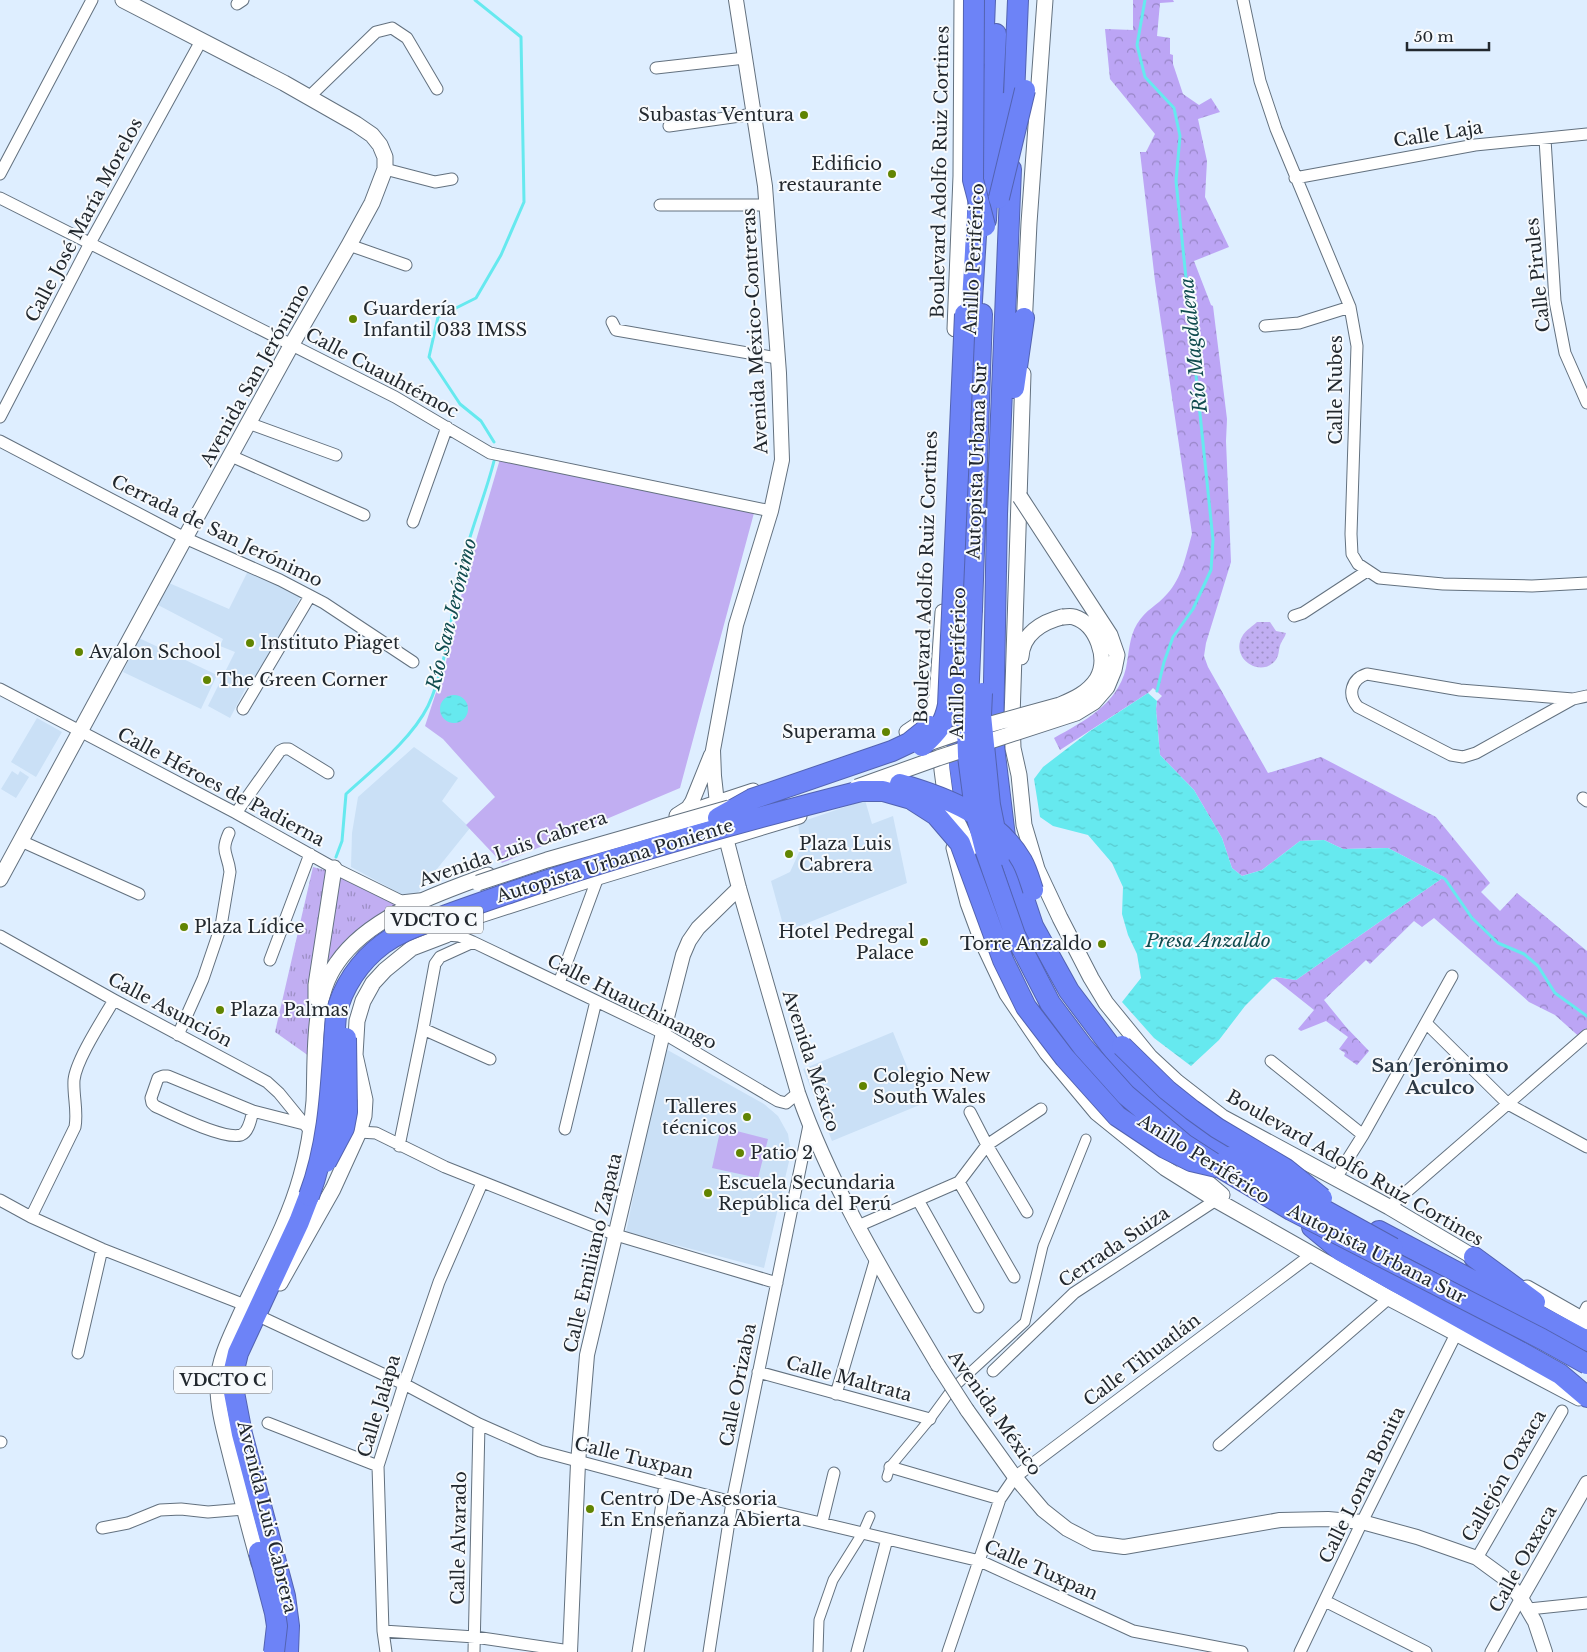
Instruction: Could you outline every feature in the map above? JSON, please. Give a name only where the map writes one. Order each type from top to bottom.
[{"type":"highway","points":[[973,0],[983,50]]},
{"type":"highway","points":[[973,0],[973,180],[986,226]]},
{"type":"highway","name":"Anillo Periférico","points":[[985,0],[979,169],[961,504],[954,727],[969,830],[1006,938],[1041,1006],[1077,1055],[1137,1118],[1312,1227],[1587,1374]]},
{"type":"highway","name":"Autopista Urbana Sur","points":[[998,0],[986,226],[967,726],[971,783],[985,849],[1015,935],[1050,1003],[1084,1047],[1126,1096],[1184,1144],[1291,1210],[1587,1364]]},
{"type":"highway","name":"Autopista Urbana Sur","points":[[1009,0],[990,378],[987,559],[981,715],[990,805],[997,846],[1026,930],[1061,996],[1094,1042],[1137,1089],[1200,1142],[1587,1351]]},
{"type":"highway","name":"Anillo Periférico","points":[[1018,0],[997,514],[993,738],[1006,844],[1033,926],[1069,991],[1127,1068],[1180,1118],[1255,1166],[1587,1341]]},
{"type":"highway","points":[[999,198],[1025,90],[1031,0]]},
{"type":"highway","points":[[922,746],[936,733],[945,719],[948,705],[964,314],[979,169]]},
{"type":"highway","points":[[997,514],[1024,318]]},
{"type":"highway","points":[[717,810],[892,751],[921,735],[932,724],[943,708],[956,680],[961,641],[972,609]]},
{"type":"highway","points":[[717,810],[753,812],[831,786],[866,780],[893,782],[936,796],[984,819],[1003,837],[1022,862],[1046,926],[1063,959],[1099,1016],[1122,1046],[1167,1090],[1192,1110],[1217,1128],[1286,1169],[1363,1231]]},
{"type":"highway","points":[[956,858],[962,784]]},
{"type":"highway","name":"Autopista Urbana Poniente","points":[[288,1652],[289,1626],[285,1596],[242,1434],[232,1388],[234,1370],[238,1353],[316,1182],[324,1148],[329,1110],[336,1015],[339,1003],[356,972],[382,945],[411,928],[473,905],[605,861],[861,791],[883,791],[911,799],[936,815],[960,843],[1003,960],[1026,1007],[1065,1058],[1117,1116],[1164,1148],[1191,1161],[1221,1168]]},
{"type":"highway","name":"Autopista Urbana Poniente","points":[[274,1652],[277,1626],[274,1606],[223,1410],[222,1386],[230,1349],[291,1219],[308,1174],[318,1130],[327,1015],[330,999],[336,985],[345,969],[369,943],[380,934],[415,916],[717,810]]},
{"type":"highway","points":[[316,1182],[344,1128],[347,1112],[346,1025],[349,1008],[358,987],[368,970],[378,959],[399,943],[434,926],[462,920]]},
{"type":"highway","points":[[1312,1227],[1342,1251],[1560,1374],[1587,1397]]},
{"type":"highway","points":[[1474,1257],[1587,1341]]},
{"type":"main road","points":[[123,0],[309,97],[356,124],[372,135],[380,145],[385,157],[385,169]]},
{"type":"main road","name":"Boulevard Adolfo Ruiz Cortines","points":[[962,0],[961,176],[958,268],[949,444],[946,574],[937,698],[942,770],[948,818],[968,903],[982,941],[1007,994],[1047,1053],[1097,1113],[1165,1168],[1311,1255],[1587,1403]]},
{"type":"main road","name":"Boulevard Adolfo Ruiz Cortines","points":[[1045,0],[1024,318],[1013,748],[1019,775],[1024,825],[1037,869],[1060,918],[1106,1003],[1150,1057],[1178,1082],[1222,1117],[1389,1207],[1474,1257],[1585,1316]]},
{"type":"main road","name":"Avenida San Jerónimo","points":[[0,880],[185,538],[372,203],[385,169]]},
{"type":"main road","points":[[958,268],[964,314]]},
{"type":"main road","name":"Avenida Luis Cabrera","points":[[274,1652],[276,1626],[224,1430],[219,1400],[218,1382],[220,1368],[225,1351],[245,1305],[284,1222],[359,1132],[364,1116],[365,1100],[355,1055],[357,1021],[363,1000],[372,983],[412,948],[462,920],[500,902],[607,866],[743,826],[868,784],[938,758],[1076,713],[1094,702],[1107,687],[1114,670],[1117,655],[1110,635],[1020,497]]},
{"type":"main road","points":[[362,936],[422,906],[478,883],[547,860],[840,776],[955,734],[1060,705],[1076,698],[1089,689],[1098,678],[1102,664],[1101,651],[1095,635],[1082,621],[1073,617],[1062,617],[1041,624],[1027,638],[1021,653],[1020,678],[1014,703]]},
{"type":"main road","name":"Avenida Luis Cabrera","points":[[294,1652],[293,1612],[240,1389],[244,1356],[280,1283],[316,1182],[307,1128],[317,1031],[324,988],[332,971],[353,943],[362,936],[386,919],[429,898],[487,875],[638,826],[677,816],[717,810],[888,744],[919,724],[937,698]]},
{"type":"main road","points":[[868,784],[885,785],[906,790],[940,804],[950,812],[960,825],[989,911],[1011,962],[1032,1003],[1054,1034],[1089,1078],[1124,1115],[1166,1146],[1249,1218]]},
{"type":"main road","name":"Avenida Luis Cabrera","points":[[364,1116],[348,1083],[340,1060],[342,1015],[350,990],[360,975],[372,960],[397,940],[418,930],[462,920],[598,877],[726,840],[850,800],[885,794],[914,796],[948,818]]},
{"type":"main road","points":[[638,826],[649,832],[654,839],[656,848],[652,856],[642,864]]},
{"type":"main road","points":[[317,1031],[316,985],[334,868]]},
{"type":"street","points":[[0,174],[92,0]]},
{"type":"street","name":"Avenida México-Contreras","points":[[717,810],[713,750],[736,625],[771,511],[782,460],[766,205],[736,0]]},
{"type":"street","name":"Calle Nubes","points":[[1243,0],[1260,81],[1276,129],[1350,307],[1357,346],[1352,554],[1358,564],[1367,571]]},
{"type":"street","points":[[309,97],[376,32],[392,28],[408,38],[437,89]]},
{"type":"street","name":"Calle José María Morelos","points":[[0,417],[90,243],[201,41]]},
{"type":"street","points":[[656,68],[745,58]]},
{"type":"street","points":[[669,126],[754,114]]},
{"type":"street","name":"Calle Laja","points":[[1295,178],[1475,145],[1587,134]]},
{"type":"street","name":"Calle Pirules","points":[[1544,139],[1555,301],[1565,353],[1587,403]]},
{"type":"street","points":[[385,169],[436,182],[452,179]]},
{"type":"street","name":"Calle Cuauhtémoc","points":[[0,198],[395,397],[490,453],[771,511]]},
{"type":"street","points":[[660,205],[766,205]]},
{"type":"street","points":[[349,245],[406,264]]},
{"type":"street","points":[[1265,326],[1299,323],[1350,307]]},
{"type":"street","points":[[612,322],[616,330],[777,358]]},
{"type":"street","points":[[248,424],[336,454]]},
{"type":"street","points":[[413,522],[447,427]]},
{"type":"street","name":"Cerrada de San Jerónimo","points":[[0,441],[185,538],[280,580],[324,603],[413,662]]},
{"type":"street","points":[[231,456],[364,515]]},
{"type":"street","points":[[1294,616],[1303,613],[1367,571],[1379,578],[1443,584],[1532,586],[1587,583]]},
{"type":"street","points":[[243,709],[310,596]]},
{"type":"street","points":[[1572,699],[1476,753],[1457,757],[1358,707],[1352,699],[1351,690],[1355,681],[1367,674],[1460,690],[1572,699],[1587,696]]},
{"type":"street","name":"Calle Héroes de Padierna","points":[[0,689],[236,813],[334,868],[401,900],[429,898]]},
{"type":"street","points":[[236,813],[280,751],[284,749],[288,749],[328,773]]},
{"type":"street","points":[[677,816],[688,808],[692,802],[713,750]]},
{"type":"street","name":"Avenida México","points":[[717,810],[798,1094],[827,1166],[858,1226],[938,1365],[967,1410],[1015,1477],[1043,1510],[1067,1530],[1094,1543],[1124,1547],[1280,1520],[1328,1519],[1362,1522],[1417,1537],[1477,1558],[1503,1577],[1525,1604],[1544,1652]]},
{"type":"street","points":[[178,1035],[202,979],[221,926],[230,872],[224,849],[229,833]]},
{"type":"street","points":[[21,841],[139,894]]},
{"type":"street","points":[[270,960],[310,854]]},
{"type":"street","points":[[558,983],[598,877]]},
{"type":"street","name":"Calle Emiliano Zapata","points":[[573,1652],[578,1462],[587,1355],[683,955],[689,941],[698,928],[739,888]]},
{"type":"street","name":"Calle Huauchinango","points":[[462,920],[459,936],[663,1033],[778,1101],[786,1103],[798,1094]]},
{"type":"street","name":"Calle Asunción","points":[[0,936],[267,1082],[279,1093],[307,1128]]},
{"type":"street","points":[[398,1146],[424,1029],[435,964],[440,957],[474,942]]},
{"type":"street","points":[[1336,1178],[1363,1135],[1452,976]]},
{"type":"street","points":[[31,1217],[74,1127],[77,1116],[74,1080],[78,1067],[114,1000]]},
{"type":"street","points":[[565,1129],[596,1001]]},
{"type":"street","points":[[1426,1023],[1508,1104],[1587,1147]]},
{"type":"street","points":[[424,1029],[490,1059]]},
{"type":"street","points":[[1389,1207],[1587,1036]]},
{"type":"street","points":[[1270,1061],[1363,1135]]},
{"type":"street","points":[[255,1112],[245,1132],[240,1135],[231,1135],[192,1123],[155,1106],[151,1098],[158,1078],[168,1076],[255,1112],[307,1128]]},
{"type":"street","points":[[858,1226],[959,1182],[987,1144],[1041,1109]]},
{"type":"street","points":[[970,1112],[1027,1212]]},
{"type":"street","name":"Calle Orizaba","points":[[709,1652],[732,1502],[809,1125]]},
{"type":"street","points":[[359,1132],[376,1134],[398,1146],[482,1183],[616,1235],[777,1283]]},
{"type":"street","points":[[1000,1499],[888,1472],[952,1389],[1025,1322],[1043,1246],[1086,1139]]},
{"type":"street","points":[[959,1182],[1014,1277]]},
{"type":"street","name":"Calle Jalapa","points":[[386,1652],[383,1631],[378,1466],[439,1282],[482,1183]]},
{"type":"street","points":[[0,1200],[31,1217],[102,1249],[245,1305]]},
{"type":"street","points":[[918,1200],[978,1307]]},
{"type":"street","name":"Cerrada Suiza","points":[[993,1371],[1074,1293],[1216,1200]]},
{"type":"street","points":[[78,1353],[102,1249]]},
{"type":"street","name":"Calle Tihuatlán","points":[[948,1652],[1000,1499],[1015,1477],[1311,1255]]},
{"type":"street","points":[[836,1394],[876,1258]]},
{"type":"street","points":[[1219,1445],[1389,1298]]},
{"type":"street","name":"Calle Tuxpan","points":[[263,1318],[404,1384],[478,1424],[540,1451],[732,1502],[980,1561],[1133,1631],[1242,1652]]},
{"type":"street","name":"Calle Loma Bonita","points":[[1300,1652],[1362,1522],[1456,1334]]},
{"type":"street","name":"Calle Maltrata","points":[[758,1372],[930,1419]]},
{"type":"street","name":"Callejón Oaxaca","points":[[1477,1558],[1562,1411]]},
{"type":"street","points":[[268,1423],[378,1466]]},
{"type":"street","name":"Calle Alvarado","points":[[474,1652],[478,1424]]},
{"type":"street","points":[[822,1522],[834,1473]]},
{"type":"street","name":"Calle Oaxaca","points":[[1491,1652],[1525,1604],[1587,1484]]},
{"type":"street","points":[[638,1652],[665,1485]]},
{"type":"street","points":[[102,1528],[128,1522],[160,1510],[181,1508],[208,1512],[244,1509]]},
{"type":"street","points":[[818,1652],[819,1620],[833,1580],[863,1532],[870,1516]]},
{"type":"street","points":[[857,1652],[887,1539]]},
{"type":"street","points":[[1325,1601],[1426,1652]]},
{"type":"street","points":[[1525,1604],[1587,1603]]},
{"type":"street","points":[[383,1631],[475,1638],[573,1652]]},
{"type":"street","points":[[1499,1639],[1502,1652]]},
{"type":"shaded area","name":"Instituto Piaget","points":[[248,571],[301,595],[270,661],[249,682],[230,718],[208,706],[235,652],[220,646],[223,639],[158,605],[169,583],[229,609]]},
{"type":"shaded area","points":[[139,638],[217,675],[201,709],[123,672]]},
{"type":"shaded area","points":[[37,718],[62,732],[36,777],[11,762]]},
{"type":"shaded area","points":[[414,747],[458,778],[442,801],[470,828],[412,900],[351,867],[352,833],[358,797]]},
{"type":"shaded area","points":[[12,771],[18,775],[20,771],[29,777],[16,798],[1,789]]},
{"type":"shaded area","points":[[865,800],[872,824],[893,816],[907,883],[785,932],[771,881],[790,872],[801,848],[798,823]]},
{"type":"shaded area","name":"Colegio New South Wales","points":[[893,1032],[922,1104],[832,1141],[803,1069]]},
{"type":"shaded area","name":"Escuela Secundaria República del Perú","points":[[664,1048],[764,1104],[778,1116],[788,1134],[791,1153],[764,1268],[626,1232]]},
{"type":"green space","points":[[1133,0],[1173,0],[1174,2],[1160,3],[1157,36],[1170,38],[1170,54],[1173,55],[1173,64],[1183,94],[1199,105],[1211,98],[1220,112],[1198,119],[1207,161],[1205,197],[1229,247],[1194,261],[1213,306],[1227,419],[1226,441],[1231,562],[1206,643],[1204,656],[1208,667],[1268,773],[1321,757],[1436,817],[1490,883],[1481,892],[1500,911],[1517,893],[1587,951],[1587,1039],[1584,1041],[1555,1015],[1529,1002],[1434,918],[1422,927],[1414,921],[1370,964],[1366,960],[1324,1000],[1369,1051],[1357,1065],[1344,1056],[1345,1053],[1339,1049],[1348,1037],[1326,1021],[1301,1031],[1298,1029],[1314,1010],[1275,979],[1272,979],[1276,977],[1296,980],[1444,877],[1388,848],[1343,849],[1324,840],[1300,841],[1262,870],[1242,876],[1232,868],[1222,838],[1194,790],[1160,755],[1156,709],[1157,701],[1162,696],[1153,688],[1060,750],[1054,738],[1088,718],[1107,702],[1115,692],[1122,681],[1126,668],[1134,629],[1144,615],[1172,588],[1183,566],[1192,534],[1155,281],[1140,152],[1146,152],[1155,134],[1110,79],[1105,29],[1133,30]]},
{"type":"green space","points":[[500,459],[754,513],[680,788],[502,863],[466,825],[495,797],[443,739],[425,726],[446,662],[467,571]]},
{"type":"green space","points":[[1257,622],[1270,622],[1276,631],[1286,633],[1280,645],[1278,656],[1268,666],[1254,666],[1247,663],[1242,657],[1240,650],[1243,635]]},
{"type":"green space","points":[[313,867],[332,872],[401,901],[355,948],[329,989],[321,1010],[316,1061],[275,1032]]},
{"type":"green space","name":"Patio 2","points":[[721,1127],[768,1139],[758,1178],[712,1168]]},
{"type":"water","name":"Presa Anzaldo","points":[[1148,693],[1157,701],[1160,755],[1194,790],[1222,838],[1232,868],[1242,876],[1262,870],[1300,841],[1324,840],[1343,849],[1388,848],[1444,877],[1296,980],[1276,977],[1272,979],[1245,1006],[1219,1040],[1191,1066],[1154,1038],[1122,1002],[1141,978],[1137,954],[1128,935],[1122,914],[1123,887],[1112,863],[1088,835],[1053,826],[1040,817],[1034,779],[1043,767],[1090,731]]},
{"type":"water","points":[[454,695],[464,699],[468,709],[464,719],[454,723],[444,719],[440,709],[444,699]]},
{"type":"waterway","name":"Río San Jerónimo","points":[[475,0],[521,37],[524,202],[501,255],[476,298],[438,317],[429,357],[460,404],[481,421],[494,442]]},
{"type":"waterway","name":"Río Magdalena","points":[[1145,0],[1137,45],[1145,77],[1174,108],[1180,136],[1176,181],[1213,540],[1211,570],[1193,609],[1173,637],[1164,662],[1157,691]]},
{"type":"waterway","name":"Río San Jerónimo","points":[[336,857],[342,841],[346,794],[402,742],[421,719],[428,706],[440,674],[464,556],[494,461]]},
{"type":"waterway","points":[[1441,877],[1445,879],[1472,918],[1498,943],[1524,954],[1538,966],[1555,993],[1587,1016]]},
{"type":"place","name":"Subastas Ventura","points":[[804,115]]},
{"type":"place","name":"Edificio restaurante","points":[[892,174]]},
{"type":"place","name":"Guardería Infantil 033 IMSS","points":[[353,319]]},
{"type":"place","name":"Instituto Piaget","points":[[250,643]]},
{"type":"place","name":"Avalon School","points":[[79,652]]},
{"type":"place","name":"The Green Corner","points":[[207,680]]},
{"type":"place","name":"Superama","points":[[886,732]]},
{"type":"place","name":"Plaza Luis Cabrera","points":[[789,854]]},
{"type":"place","name":"Plaza Lídice","points":[[184,927]]},
{"type":"place","name":"Hotel Pedregal Palace","points":[[924,942]]},
{"type":"place","name":"Torre Anzaldo","points":[[1102,944]]},
{"type":"place","name":"Plaza Palmas","points":[[220,1010]]},
{"type":"place","name":"Colegio New South Wales","points":[[863,1086]]},
{"type":"place","name":"Talleres técnicos","points":[[747,1117]]},
{"type":"place","name":"Patio 2","points":[[740,1153]]},
{"type":"place","name":"Escuela Secundaria República del Perú","points":[[708,1193]]},
{"type":"place","name":"Centro De Asesoria En Enseñanza Abierta","points":[[590,1509]]},
{"type":"district","name":"San Jerónimo Aculco","points":[[1440,1076]]}]
